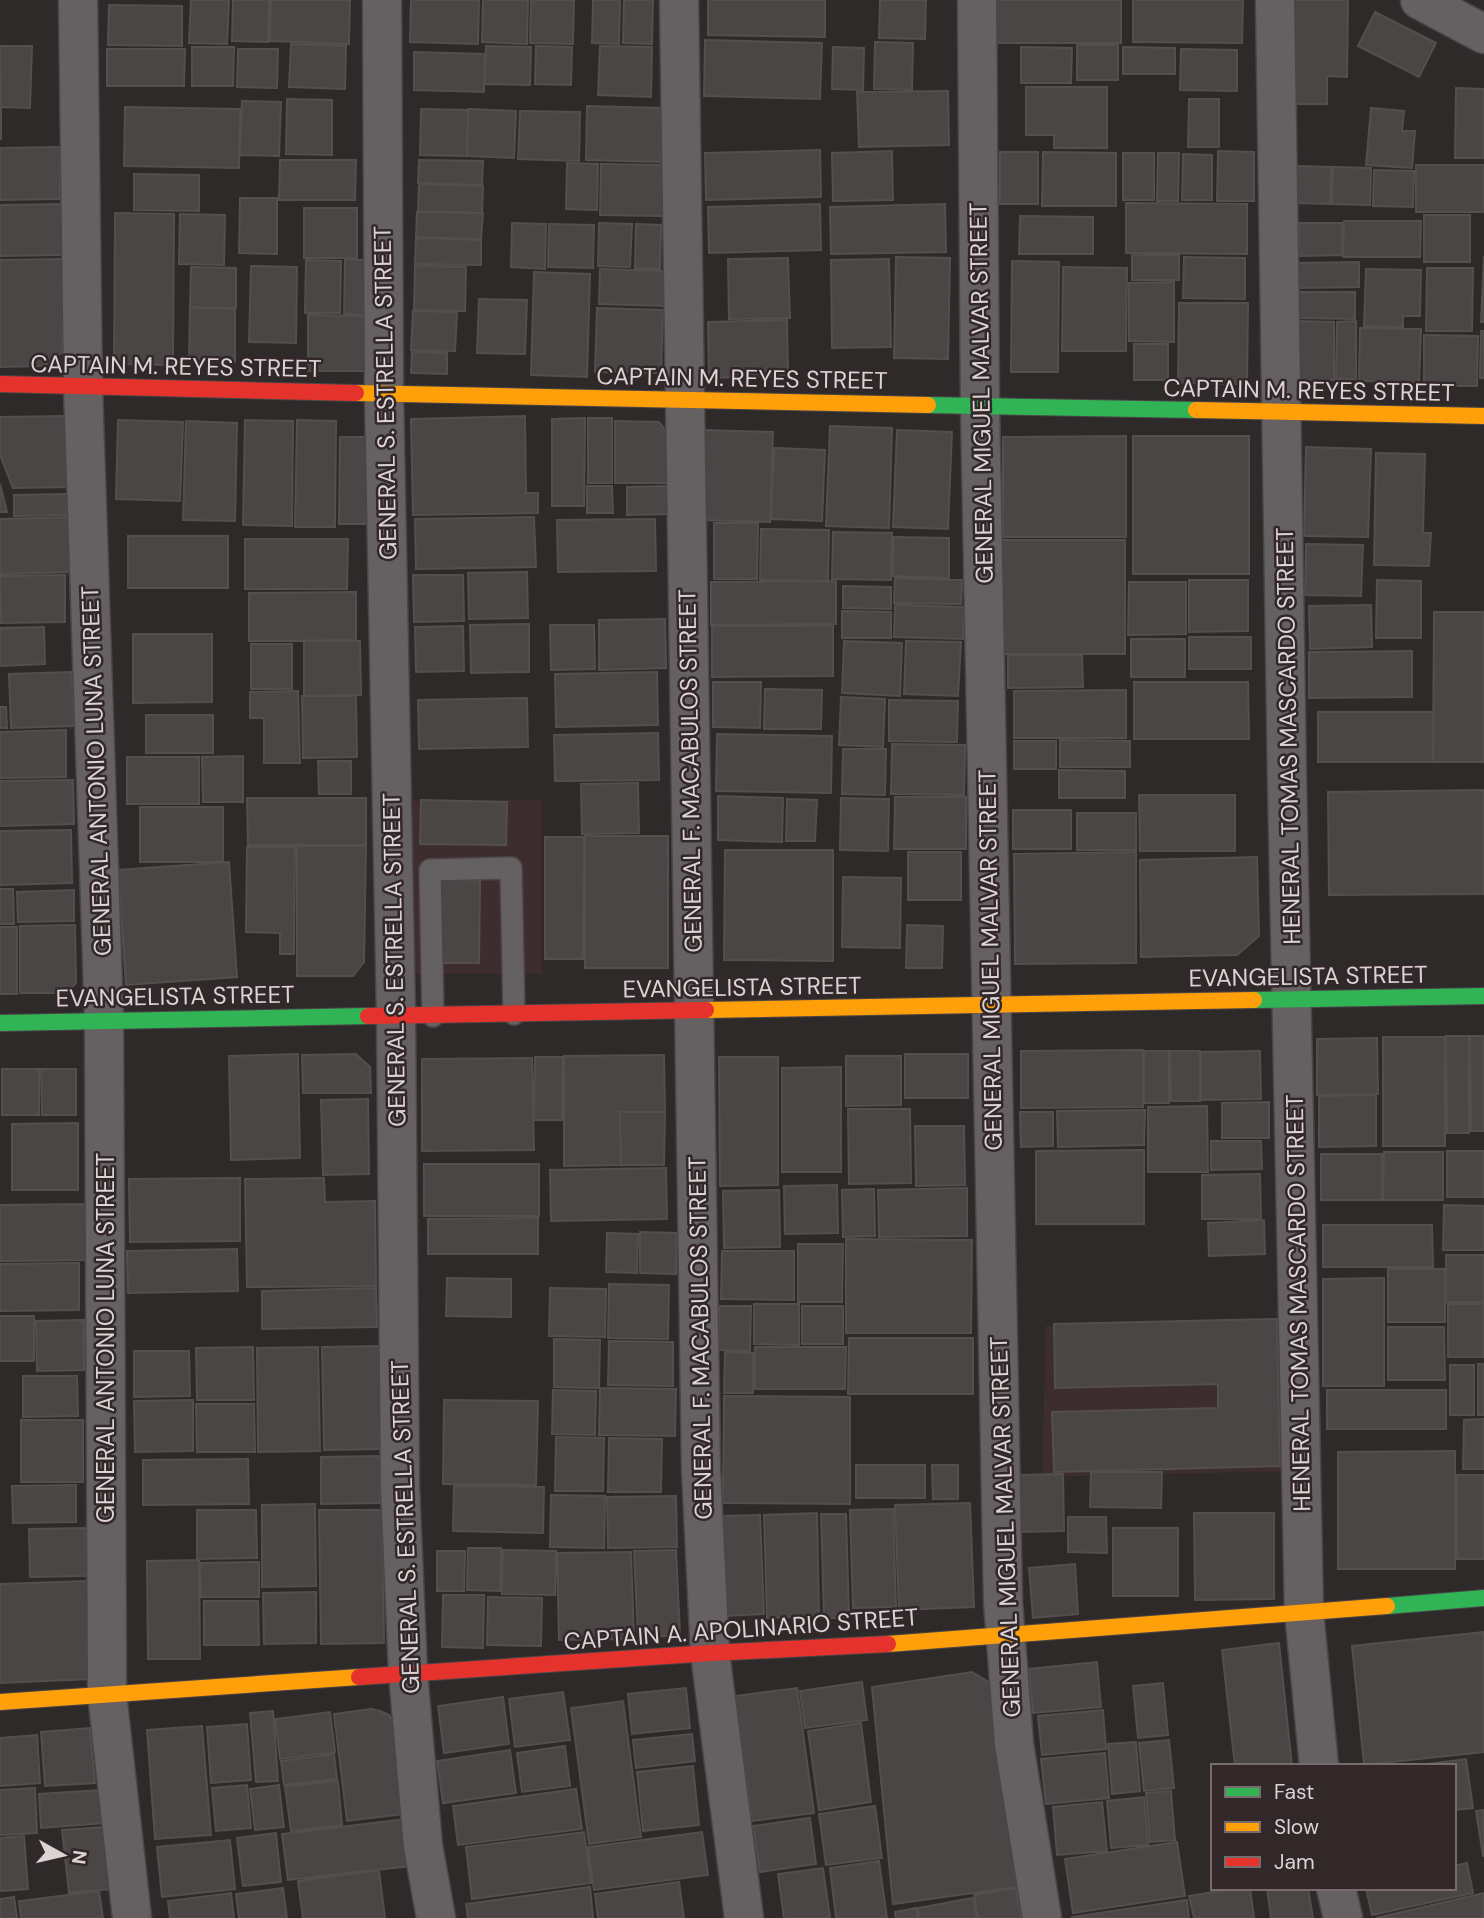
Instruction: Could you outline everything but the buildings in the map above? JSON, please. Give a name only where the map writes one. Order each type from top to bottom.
[{"type":"street","name":"GENERAL ANTONIO LUNA STREET","points":[[78,0],[83,387],[104,1020],[107,1694],[132,1918]]},
{"type":"street","name":"GENERAL S. ESTRELLA STREET","points":[[382,0],[384,394],[414,1016],[400,1486],[408,1673],[423,1846],[436,1918]]},
{"type":"street","name":"GENERAL F. MACABULOS STREET","points":[[679,0],[701,1469],[710,1653],[744,1918]]},
{"type":"street","name":"GENERAL MIGUEL MALVAR STREET","points":[[977,0],[980,407],[1003,1602],[1014,1744],[1042,1918]]},
{"type":"street","name":"HENERAL TOMAS MASCARDO STREET","points":[[1275,0],[1304,1612],[1319,1764]]},
{"type":"street","points":[[1420,0],[1484,33]]},
{"type":"street","name":"CAPTAIN M. REYES STREET","points":[[0,384],[1484,416]]},
{"type":"street","name":"EVANGELISTA STREET","points":[[0,1023],[1484,996]]},
{"type":"street","name":"CAPTAIN A. APOLINARIO STREET","points":[[0,1702],[710,1653],[901,1643],[1484,1598]]},
{"type":"street","points":[[1336,1890],[1343,1918]]},
{"type":"lane","points":[[414,1016],[430,870],[511,868],[514,1014]]},
{"type":"shaded area","points":[[413,800],[542,800],[542,974],[413,974]]},
{"type":"shaded area","points":[[1291,1321],[1292,1471],[1042,1477],[1046,1326]]},
{"type":"traffic: fast","points":[[928,405],[1196,410]]},
{"type":"traffic: fast","points":[[1254,1000],[1484,996]]},
{"type":"traffic: fast","points":[[0,1023],[368,1016]]},
{"type":"traffic: fast","points":[[1387,1606],[1484,1598]]},
{"type":"traffic: slow","points":[[356,393],[928,405]]},
{"type":"traffic: slow","points":[[1196,410],[1484,416]]},
{"type":"traffic: slow","points":[[706,1010],[1254,1000]]},
{"type":"traffic: slow","points":[[888,1644],[1387,1606]]},
{"type":"traffic: slow","points":[[0,1702],[359,1677]]},
{"type":"traffic: jam","points":[[0,384],[356,393]]},
{"type":"traffic: jam","points":[[368,1016],[706,1010]]},
{"type":"traffic: jam","points":[[359,1677],[888,1644]]}]
